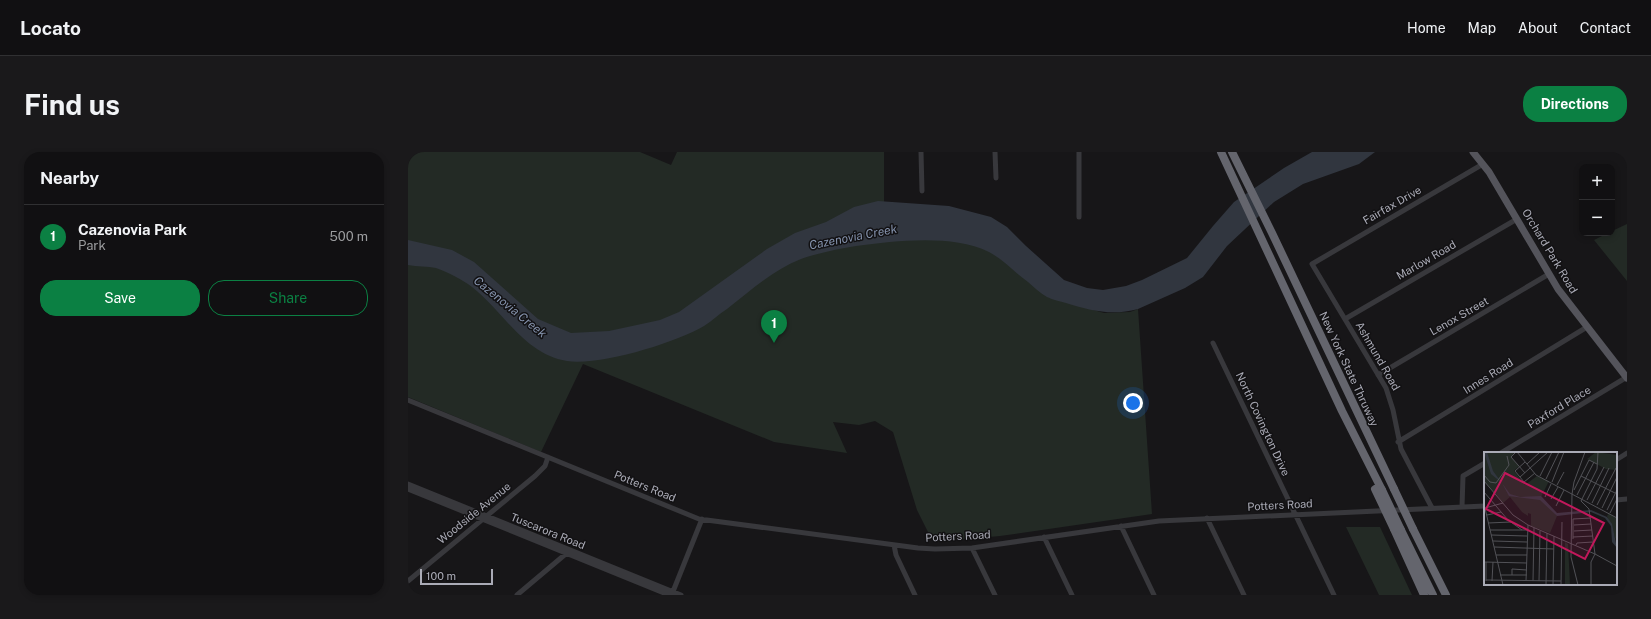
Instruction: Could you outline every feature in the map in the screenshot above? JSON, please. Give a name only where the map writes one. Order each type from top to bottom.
[{"type":"highway","points":[[1221,152],[1342,411],[1347,430],[1397,529],[1433,595]]},
{"type":"highway","name":"New York State Thruway","points":[[1232,152],[1446,595]]},
{"type":"highway","points":[[1397,529],[1424,595]]},
{"type":"main road","name":"Orchard Park Road","points":[[1473,152],[1483,164],[1558,289],[1627,378]]},
{"type":"street","points":[[921,152],[922,191]]},
{"type":"street","points":[[996,152],[996,178]]},
{"type":"street","points":[[1078,152],[1079,217]]},
{"type":"street","name":"Fairfax Drive","points":[[1312,264],[1483,164]]},
{"type":"street","name":"Marlow Road","points":[[1345,319],[1517,219]]},
{"type":"street","name":"Ashmund Road","points":[[1312,264],[1390,398],[1398,442],[1402,453],[1432,508]]},
{"type":"street","name":"Lenox Street","points":[[1378,375],[1550,274]]},
{"type":"street","name":"Innes Road","points":[[1398,442],[1587,327]]},
{"type":"street","name":"North Covington Drive","points":[[1213,342],[1334,595]]},
{"type":"street","name":"Paxford Place","points":[[1503,452],[1627,378]]},
{"type":"street","name":"Potters Road","points":[[408,400],[702,519],[894,545],[935,549],[972,548],[1159,521],[1484,506]]},
{"type":"street","points":[[1617,459],[1627,453]]},
{"type":"street","name":"Woodside Avenue","points":[[408,581],[535,476],[545,466],[548,457]]},
{"type":"street","points":[[1462,507],[1463,476],[1484,464]]},
{"type":"street","name":"Tuscarora Road","points":[[408,484],[484,518]]},
{"type":"street","name":"Tuscarora Road","points":[[408,489],[484,518],[671,594],[681,595]]},
{"type":"street","points":[[1617,500],[1627,499]]},
{"type":"street","points":[[1207,518],[1244,595]]},
{"type":"street","points":[[671,594],[702,519]]},
{"type":"street","points":[[1121,526],[1154,595]]},
{"type":"street","points":[[1044,537],[1072,595]]},
{"type":"street","points":[[894,545],[896,555],[913,594]]},
{"type":"street","points":[[972,548],[995,595]]},
{"type":"street","points":[[517,595],[568,552]]},
{"type":"shaded area","points":[[408,152],[640,152],[671,165],[677,152],[884,152],[884,213],[995,250],[1048,297],[1104,313],[1130,312],[1138,309],[1152,514],[1000,536],[933,542],[917,510],[893,432],[875,421],[859,425],[833,422],[847,453],[774,442],[583,364],[541,452],[408,397]]},
{"type":"shaded area","points":[[1627,224],[1627,281],[1594,240],[1602,236],[1615,236],[1615,230]]},
{"type":"shaded area","points":[[1346,527],[1380,527],[1412,595],[1379,595]]},
{"type":"water","name":"Cazenovia Creek","points":[[1312,152],[1375,152],[1359,164],[1303,184],[1274,202],[1227,246],[1203,277],[1185,288],[1138,309],[1129,311],[1102,312],[1049,298],[1039,292],[994,255],[974,246],[924,240],[889,242],[856,246],[820,253],[801,259],[762,281],[704,326],[691,333],[637,352],[617,357],[581,362],[567,361],[552,357],[539,350],[515,331],[484,297],[472,287],[450,274],[436,268],[408,265],[408,240],[452,250],[474,262],[538,319],[571,333],[609,331],[660,320],[679,312],[767,249],[795,233],[826,222],[854,207],[878,201],[949,206],[991,217],[1007,227],[1064,280],[1087,288],[1103,290],[1126,286],[1142,280],[1187,258],[1234,202],[1284,168]]},
{"type":"place","name":"Cazenovia Park","points":[[774,343]]}]
